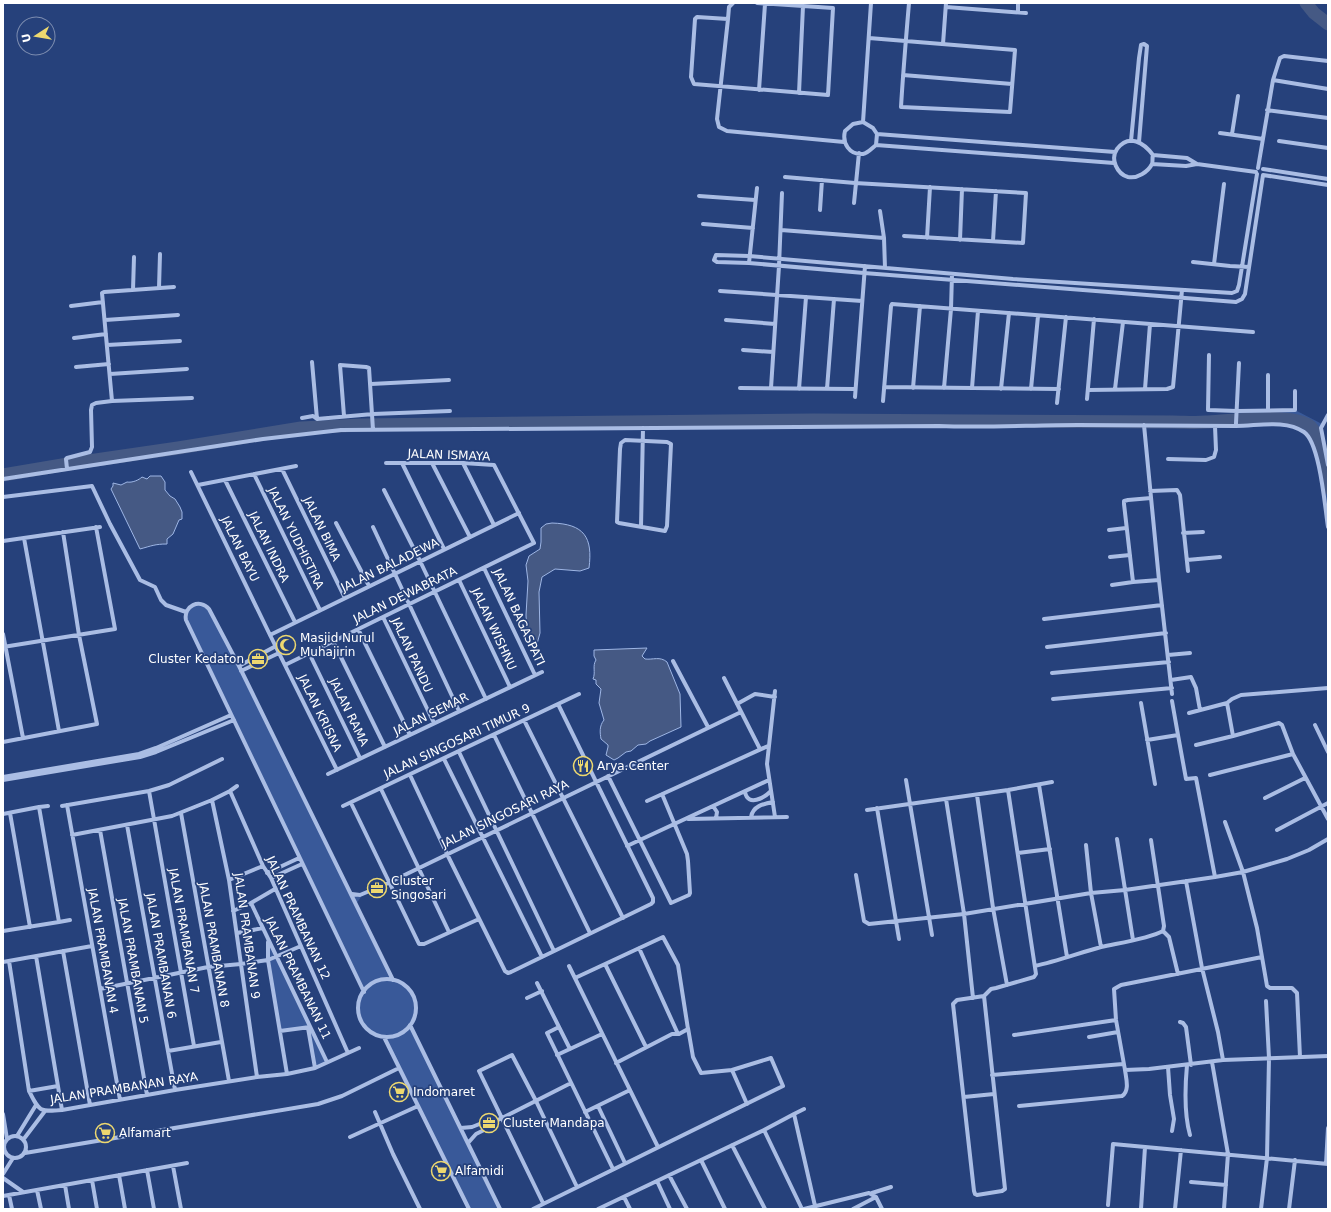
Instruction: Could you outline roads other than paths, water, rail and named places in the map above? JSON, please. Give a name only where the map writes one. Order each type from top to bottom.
[{"type":"street","points":[[733,3],[729,7],[718,120],[719,127],[723,130],[844,142]]},
{"type":"street","points":[[757,3],[833,8]]},
{"type":"street","points":[[728,19],[697,17],[694,22],[691,77],[694,84],[828,95],[834,3]]},
{"type":"street","points":[[863,122],[871,3]]},
{"type":"street","points":[[869,38],[906,41],[943,44],[1015,50],[1010,112],[901,107],[903,75],[906,41],[909,3]]},
{"type":"street","points":[[1018,3],[1018,12]]},
{"type":"street","points":[[759,90],[765,4]]},
{"type":"street","points":[[943,44],[946,5],[1026,13]]},
{"type":"street","points":[[799,93],[803,6]]},
{"type":"street","points":[[1131,141],[1140,52],[1141,45],[1144,44],[1147,46],[1138,142]]},
{"type":"street","points":[[1237,291],[1267,110],[1273,80],[1280,58],[1282,56],[1328,61]]},
{"type":"street","points":[[903,75],[1012,84]]},
{"type":"street","points":[[1273,80],[1328,89]]},
{"type":"street","points":[[1232,134],[1238,96]]},
{"type":"street","points":[[1267,110],[1328,118]]},
{"type":"street","points":[[876,145],[877,134],[873,128],[863,122],[853,124],[845,131],[844,142],[846,147],[854,153],[864,154],[876,145],[1114,163]]},
{"type":"street","points":[[1220,133],[1263,139]]},
{"type":"street","points":[[877,134],[1115,152]]},
{"type":"street","points":[[1131,141],[1138,142],[1146,146],[1153,155],[1152,164],[1145,173],[1137,177],[1129,177],[1121,173],[1114,163],[1115,152],[1123,143],[1131,141]]},
{"type":"street","points":[[1279,141],[1328,148]]},
{"type":"street","points":[[854,203],[858,153]]},
{"type":"street","points":[[1153,155],[1187,158],[1197,164]]},
{"type":"street","points":[[1152,164],[1186,166],[1197,164],[1257,172],[1259,176],[1263,175],[1328,185]]},
{"type":"street","points":[[1257,172],[1261,168],[1328,179]]},
{"type":"street","points":[[1245,294],[1237,291],[1229,294],[952,274],[750,256],[716,255],[714,258],[717,262],[749,263],[864,274],[1236,302],[1242,299],[1245,294],[1264,172],[1263,169]]},
{"type":"street","points":[[785,177],[856,183],[1026,193],[1023,243],[904,236]]},
{"type":"street","points":[[820,210],[822,180]]},
{"type":"street","points":[[1214,264],[1224,184]]},
{"type":"street","points":[[927,238],[930,187]]},
{"type":"street","points":[[749,263],[757,188]]},
{"type":"street","points":[[960,240],[962,189]]},
{"type":"street","points":[[993,242],[996,191]]},
{"type":"street","points":[[771,388],[780,266],[782,193]]},
{"type":"street","points":[[699,196],[755,200]]},
{"type":"street","points":[[880,211],[884,238],[885,268]]},
{"type":"street","points":[[703,224],[753,228]]},
{"type":"street","points":[[781,230],[884,238]]},
{"type":"street","points":[[159,288],[160,254]]},
{"type":"street","points":[[133,290],[134,257]]},
{"type":"street","points":[[1193,262],[1249,267]]},
{"type":"street","points":[[855,397],[865,266]]},
{"type":"street","points":[[944,388],[951,309],[952,274]]},
{"type":"street","points":[[1075,290],[1076,283]]},
{"type":"street","points":[[112,401],[102,295],[103,292],[174,287]]},
{"type":"street","points":[[1088,390],[1172,388],[1174,385],[1182,290]]},
{"type":"street","points":[[720,291],[862,301]]},
{"type":"street","points":[[799,389],[806,297]]},
{"type":"street","points":[[827,389],[834,299]]},
{"type":"street","points":[[71,306],[103,302]]},
{"type":"street","points":[[883,401],[891,305],[894,304],[1253,332]]},
{"type":"street","points":[[913,388],[920,306]]},
{"type":"street","points":[[972,388],[978,311]]},
{"type":"street","points":[[1001,389],[1009,314]]},
{"type":"street","points":[[105,320],[178,315]]},
{"type":"street","points":[[1031,389],[1038,316]]},
{"type":"street","points":[[1057,403],[1066,317]]},
{"type":"street","points":[[1088,399],[1094,319]]},
{"type":"street","points":[[726,320],[775,324]]},
{"type":"street","points":[[1115,389],[1123,322]]},
{"type":"street","points":[[1145,389],[1150,324]]},
{"type":"street","points":[[74,338],[106,334]]},
{"type":"street","points":[[107,345],[180,341]]},
{"type":"street","points":[[743,350],[773,352]]},
{"type":"street","points":[[1209,355],[1208,410],[1296,410],[1295,391]]},
{"type":"street","points":[[312,362],[317,419]]},
{"type":"street","points":[[1236,424],[1239,363]]},
{"type":"street","points":[[76,367],[109,364]]},
{"type":"street","points":[[344,416],[340,365],[369,368],[373,430]]},
{"type":"street","points":[[110,374],[186,369]]},
{"type":"street","points":[[1268,375],[1268,410]]},
{"type":"street","points":[[371,384],[448,380]]},
{"type":"street","points":[[884,387],[1059,389]]},
{"type":"street","points":[[740,388],[855,389]]},
{"type":"street","points":[[67,469],[66,459],[90,452],[92,448],[92,405],[112,401],[192,398]]},
{"type":"street","points":[[302,418],[313,416],[317,419],[373,414],[450,411]]},
{"type":"street","points":[[1328,415],[1321,428],[1328,465]]},
{"type":"street","points":[[3,479],[287,436],[342,430],[971,427],[1078,425],[1215,426],[1236,424],[1282,424],[1293,426],[1306,432],[1310,439],[1316,456],[1328,528]]},
{"type":"street","points":[[1322,424],[1328,426]]},
{"type":"street","points":[[1144,425],[1172,694]]},
{"type":"street","points":[[1168,459],[1206,460],[1214,458],[1216,450],[1215,426]]},
{"type":"street","points":[[641,526],[643,428]]},
{"type":"street","points":[[625,440],[643,441],[669,442],[671,444],[667,528],[665,531],[619,523],[617,520],[621,443],[625,440]]},
{"type":"street","name":"JALAN ISMAYA","points":[[386,463],[463,463],[494,465],[534,541],[533,545]]},
{"type":"street","points":[[402,463],[444,550]]},
{"type":"street","points":[[432,463],[470,537]]},
{"type":"street","points":[[463,463],[494,525]]},
{"type":"street","points":[[198,485],[296,466]]},
{"type":"street","name":"JALAN BIMA","points":[[282,469],[344,598]]},
{"type":"street","name":"JALAN BAYU","points":[[191,472],[279,653]]},
{"type":"street","name":"JALAN YUDHISTIRA","points":[[254,474],[320,610]]},
{"type":"street","name":"JALAN INDRA","points":[[225,480],[295,622]]},
{"type":"street","points":[[3,497],[92,486],[110,524],[140,580],[155,587],[161,600],[166,605],[186,612]]},
{"type":"street","points":[[384,490],[486,698]]},
{"type":"street","points":[[1150,491],[1177,490],[1180,495],[1188,571]]},
{"type":"street","points":[[1133,582],[1124,501],[1152,498]]},
{"type":"street","name":"JALAN BALADEWA","points":[[270,635],[519,513]]},
{"type":"street","points":[[336,523],[369,586]]},
{"type":"street","points":[[3,541],[98,527],[114,629],[4,647]]},
{"type":"street","points":[[373,527],[459,711]]},
{"type":"street","points":[[1109,530],[1126,528]]},
{"type":"street","points":[[3,742],[97,724],[79,635],[63,532]]},
{"type":"street","points":[[1183,533],[1203,532]]},
{"type":"street","points":[[24,538],[59,731]]},
{"type":"street","name":"JALAN DEWABRATA","points":[[285,665],[533,545]]},
{"type":"street","points":[[1110,557],[1130,555]]},
{"type":"street","points":[[1187,560],[1220,557]]},
{"type":"street","name":"JALAN BAGASPATI","points":[[484,568],[535,675]]},
{"type":"street","name":"JALAN WISHNU","points":[[459,580],[510,687]]},
{"type":"street","points":[[1112,585],[1159,580]]},
{"type":"street","points":[[364,992],[186,620],[186,612],[189,608],[195,605],[201,604],[208,607],[242,671],[393,980]]},
{"type":"street","points":[[1044,618],[1162,606]]},
{"type":"street","name":"JALAN PANDU","points":[[383,617],[434,723]]},
{"type":"street","points":[[358,629],[410,735]]},
{"type":"street","points":[[1047,647],[1166,633]]},
{"type":"street","points":[[3,634],[4,647],[23,738]]},
{"type":"street","points":[[333,641],[385,747]]},
{"type":"street","points":[[239,666],[276,646]]},
{"type":"street","points":[[242,671],[279,653]]},
{"type":"street","name":"JALAN KRISNA","points":[[279,653],[337,770]]},
{"type":"street","name":"JALAN RAMA","points":[[309,653],[360,758]]},
{"type":"street","points":[[1168,655],[1190,653]]},
{"type":"street","points":[[673,661],[708,727]]},
{"type":"street","points":[[1052,673],[1169,662]]},
{"type":"street","name":"JALAN SEMAR","points":[[328,774],[542,672]]},
{"type":"street","points":[[1171,680],[1191,677],[1196,688],[1200,710]]},
{"type":"street","points":[[724,678],[760,749]]},
{"type":"street","points":[[1053,699],[1172,688]]},
{"type":"street","points":[[1189,713],[1227,702],[1241,695],[1328,688]]},
{"type":"street","points":[[775,691],[767,764],[775,817]]},
{"type":"street","name":"JALAN SINGOSARI TIMUR 9","points":[[343,806],[579,694]]},
{"type":"street","points":[[737,704],[755,694],[775,696]]},
{"type":"street","points":[[1172,701],[1186,779],[1196,778],[1215,877]]},
{"type":"street","points":[[1227,702],[1233,736]]},
{"type":"street","points":[[410,775],[504,971],[511,972],[653,902],[653,898],[558,704]]},
{"type":"street","points":[[1141,704],[1155,784]]},
{"type":"street","name":"JALAN SINGOSARI RAYA","points":[[388,883],[418,867],[741,712]]},
{"type":"street","points":[[3,777],[139,754],[232,715]]},
{"type":"street","points":[[3,780],[140,757],[156,752],[234,720]]},
{"type":"street","points":[[524,720],[622,918]]},
{"type":"street","points":[[1196,745],[1280,723],[1285,730],[1293,754],[1328,819]]},
{"type":"street","points":[[1315,724],[1328,752]]},
{"type":"street","points":[[494,735],[590,934]]},
{"type":"street","points":[[1148,740],[1178,735]]},
{"type":"street","points":[[646,801],[768,746]]},
{"type":"street","points":[[459,752],[554,951]]},
{"type":"street","points":[[1210,775],[1293,754]]},
{"type":"street","points":[[149,791],[169,785],[222,759]]},
{"type":"street","points":[[444,759],[542,957]]},
{"type":"street","points":[[608,776],[669,901],[674,903],[690,893],[691,888],[688,857],[662,794]]},
{"type":"street","points":[[1265,798],[1305,778]]},
{"type":"street","points":[[627,846],[769,780]]},
{"type":"street","points":[[906,780],[932,935]]},
{"type":"street","points":[[867,810],[976,795],[1052,782]]},
{"type":"street","points":[[1039,785],[1067,957]]},
{"type":"street","points":[[72,835],[155,820],[181,813],[212,800],[237,786]]},
{"type":"street","points":[[381,788],[449,932]]},
{"type":"street","points":[[984,996],[1005,1189],[1003,1191],[977,1195],[974,1191],[953,1004],[957,1000],[984,996],[991,989],[1035,976],[1036,974],[1008,790]]},
{"type":"street","name":"JALAN PRAMBANAN 4","points":[[120,1100],[72,835],[64,805],[149,791]]},
{"type":"street","name":"JALAN PRAMBANAN 7","points":[[149,791],[194,1046]]},
{"type":"street","name":"JALAN PRAMBANAN 12","points":[[230,791],[263,866],[271,878],[348,1053]]},
{"type":"street","points":[[745,792],[750,799],[755,800],[762,799],[771,791]]},
{"type":"street","points":[[976,795],[993,908],[1007,985]]},
{"type":"street","points":[[946,799],[964,914],[973,998]]},
{"type":"street","name":"JALAN PRAMBANAN 9","points":[[212,800],[229,880],[257,1077]]},
{"type":"street","points":[[351,802],[388,883],[418,942],[421,944],[429,942],[479,919]]},
{"type":"street","points":[[751,817],[752,812],[756,808],[773,802]]},
{"type":"street","points":[[1277,830],[1328,803]]},
{"type":"street","points":[[3,814],[48,806]]},
{"type":"street","points":[[713,806],[717,810],[716,818]]},
{"type":"street","points":[[39,807],[59,922]]},
{"type":"street","points":[[877,808],[899,939]]},
{"type":"street","points":[[10,813],[30,926]]},
{"type":"street","name":"JALAN PRAMBANAN 8","points":[[181,813],[229,1082]]},
{"type":"street","points":[[685,819],[787,817]]},
{"type":"street","points":[[1225,822],[1243,872],[1257,928],[1267,987],[1292,988],[1297,993],[1299,999],[1300,1057]]},
{"type":"street","name":"JALAN PRAMBANAN 6","points":[[127,825],[175,1090]]},
{"type":"street","name":"JALAN PRAMBANAN 5","points":[[100,830],[147,1095]]},
{"type":"street","points":[[1118,839],[1133,940]]},
{"type":"street","points":[[856,875],[865,923],[869,924],[964,914],[1091,893],[1125,890],[1243,872],[1287,859],[1309,850],[1328,839]]},
{"type":"street","points":[[1151,840],[1164,926],[1163,931]]},
{"type":"street","points":[[1086,845],[1091,893],[1101,947]]},
{"type":"street","points":[[1018,853],[1050,849]]},
{"type":"street","points":[[267,873],[299,858]]},
{"type":"street","points":[[271,878],[302,864]]},
{"type":"street","points":[[229,880],[263,866]]},
{"type":"street","points":[[1186,881],[1202,968],[1218,1032],[1223,1060]]},
{"type":"street","points":[[356,904],[361,896],[388,883]]},
{"type":"street","points":[[233,910],[251,903],[275,889]]},
{"type":"street","points":[[352,894],[361,896]]},
{"type":"street","name":"JALAN PRAMBANAN 11","points":[[251,903],[327,1062]]},
{"type":"street","points":[[3,931],[70,920]]},
{"type":"street","points":[[237,933],[263,928]]},
{"type":"street","points":[[1035,966],[1163,931]]},
{"type":"street","points":[[1163,931],[1169,937],[1178,974]]},
{"type":"street","points":[[533,1208],[783,1086],[771,1058],[732,1070],[701,1073],[693,1057],[678,965],[663,937],[575,978]]},
{"type":"street","points":[[267,939],[268,960],[287,1074]]},
{"type":"street","points":[[3,962],[92,946]]},
{"type":"street","points":[[100,989],[208,967],[268,960],[301,946]]},
{"type":"street","points":[[639,948],[678,1034]]},
{"type":"street","points":[[63,951],[90,1105]]},
{"type":"street","points":[[36,956],[62,1110]]},
{"type":"street","points":[[1019,1106],[1122,1096],[1126,1094],[1125,1070],[1116,1020],[1115,988],[1121,985],[1262,957]]},
{"type":"street","name":"JALAN PRAMBANAN RAYA","points":[[9,961],[29,1091],[36,1105],[45,1111],[62,1110],[175,1090],[257,1077],[287,1074],[315,1068],[359,1048]]},
{"type":"street","points":[[605,964],[646,1047]]},
{"type":"street","points":[[569,966],[658,1147]]},
{"type":"street","points":[[393,980],[408,988],[414,998],[415,1003],[415,1014],[410,1025],[400,1034],[394,1036],[384,1037],[369,1031],[362,1023],[359,1012],[359,1002],[364,992],[377,981],[393,980]]},
{"type":"street","points":[[537,983],[570,1049]]},
{"type":"street","points":[[527,998],[542,991]]},
{"type":"street","points":[[1261,1209],[1267,1158],[1269,1058],[1266,1002]]},
{"type":"street","points":[[1014,1035],[1116,1020]]},
{"type":"street","points":[[1180,1022],[1186,1027],[1189,1065],[1186,1094],[1190,1134]]},
{"type":"street","points":[[410,1025],[500,1209]]},
{"type":"street","points":[[280,1031],[309,1027],[315,1068]]},
{"type":"street","points":[[559,1027],[547,1033],[613,1169]]},
{"type":"street","points":[[616,1063],[672,1034],[678,1034],[688,1028]]},
{"type":"street","points":[[1089,1037],[1118,1032]]},
{"type":"street","points":[[558,1055],[602,1034]]},
{"type":"street","points":[[384,1037],[469,1209]]},
{"type":"street","points":[[168,1051],[221,1042]]},
{"type":"street","points":[[543,1203],[503,1117],[478,1071],[512,1055],[536,1101],[577,1187]]},
{"type":"street","points":[[1125,1070],[1189,1065],[1223,1060],[1328,1056]]},
{"type":"street","points":[[1212,1062],[1228,1154],[1224,1209]]},
{"type":"street","points":[[992,1075],[1123,1064]]},
{"type":"street","points":[[1168,1067],[1173,1116],[1172,1131]]},
{"type":"street","points":[[25,1152],[318,1104],[342,1096],[399,1068]]},
{"type":"street","points":[[732,1070],[747,1104]]},
{"type":"street","points":[[468,1143],[476,1134],[494,1125],[503,1117],[571,1083]]},
{"type":"street","points":[[29,1091],[58,1086]]},
{"type":"street","points":[[585,1112],[630,1090]]},
{"type":"street","points":[[964,1097],[994,1094]]},
{"type":"street","points":[[7,1139],[17,1136],[36,1105]]},
{"type":"street","points":[[350,1137],[418,1106]]},
{"type":"street","points":[[598,1106],[625,1163]]},
{"type":"street","points":[[598,1209],[764,1130],[804,1109]]},
{"type":"street","points":[[23,1140],[45,1111]]},
{"type":"street","points":[[375,1112],[379,1124],[420,1209]]},
{"type":"street","points":[[3,1114],[7,1139],[4,1148],[6,1154],[13,1158],[20,1157],[25,1152],[26,1146],[23,1140],[17,1136]]},
{"type":"street","points":[[794,1114],[815,1206]]},
{"type":"street","points":[[461,1128],[472,1127],[492,1119],[498,1120]]},
{"type":"street","points":[[472,1127],[476,1134]]},
{"type":"street","points":[[1108,1205],[1113,1144],[1327,1164],[1328,1128]]},
{"type":"street","points":[[764,1130],[803,1209],[872,1193],[891,1187]]},
{"type":"street","points":[[732,1145],[765,1209]]},
{"type":"street","points":[[1141,1209],[1145,1147]]},
{"type":"street","points":[[1175,1209],[1181,1150]]},
{"type":"street","points":[[3,1158],[6,1154]]},
{"type":"street","points":[[3,1174],[13,1158]]},
{"type":"street","points":[[701,1160],[726,1209]]},
{"type":"street","points":[[1289,1209],[1294,1160]]},
{"type":"street","points":[[3,1196],[188,1163]]},
{"type":"street","points":[[173,1166],[181,1209]]},
{"type":"street","points":[[147,1170],[154,1209]]},
{"type":"street","points":[[118,1175],[124,1209]]},
{"type":"street","points":[[669,1175],[687,1209]]},
{"type":"street","points":[[3,1178],[23,1192]]},
{"type":"street","points":[[92,1180],[97,1209]]},
{"type":"street","points":[[657,1181],[670,1209]]},
{"type":"street","points":[[1192,1182],[1226,1185]]},
{"type":"street","points":[[64,1185],[69,1209]]},
{"type":"street","points":[[37,1190],[40,1209]]},
{"type":"street","points":[[872,1193],[876,1197],[882,1209]]},
{"type":"street","points":[[9,1195],[12,1209]]},
{"type":"street","points":[[624,1197],[630,1209]]},
{"type":"street","points":[[853,1209],[876,1197]]},
{"type":"waterway","points":[[1306,3],[1314,13],[1328,24]]},
{"type":"waterway","points":[[3,475],[301,428],[361,425],[813,420],[1198,422],[1261,418],[1292,420],[1303,422],[1311,427],[1318,439],[1328,488]]},
{"type":"place","name":"Masjid Nurul Muhajirin","points":[[286,645]]},
{"type":"place","name":"Cluster Kedaton","points":[[258,659]]},
{"type":"place","name":"Arya.Center","points":[[583,766]]},
{"type":"place","name":"Cluster Singosari","points":[[377,888]]},
{"type":"place","name":"Indomaret","points":[[399,1092]]},
{"type":"place","name":"Cluster Mandapa","points":[[489,1123]]},
{"type":"place","name":"Alfamart","points":[[105,1133]]},
{"type":"place","name":"Alfamidi","points":[[441,1171]]}]
